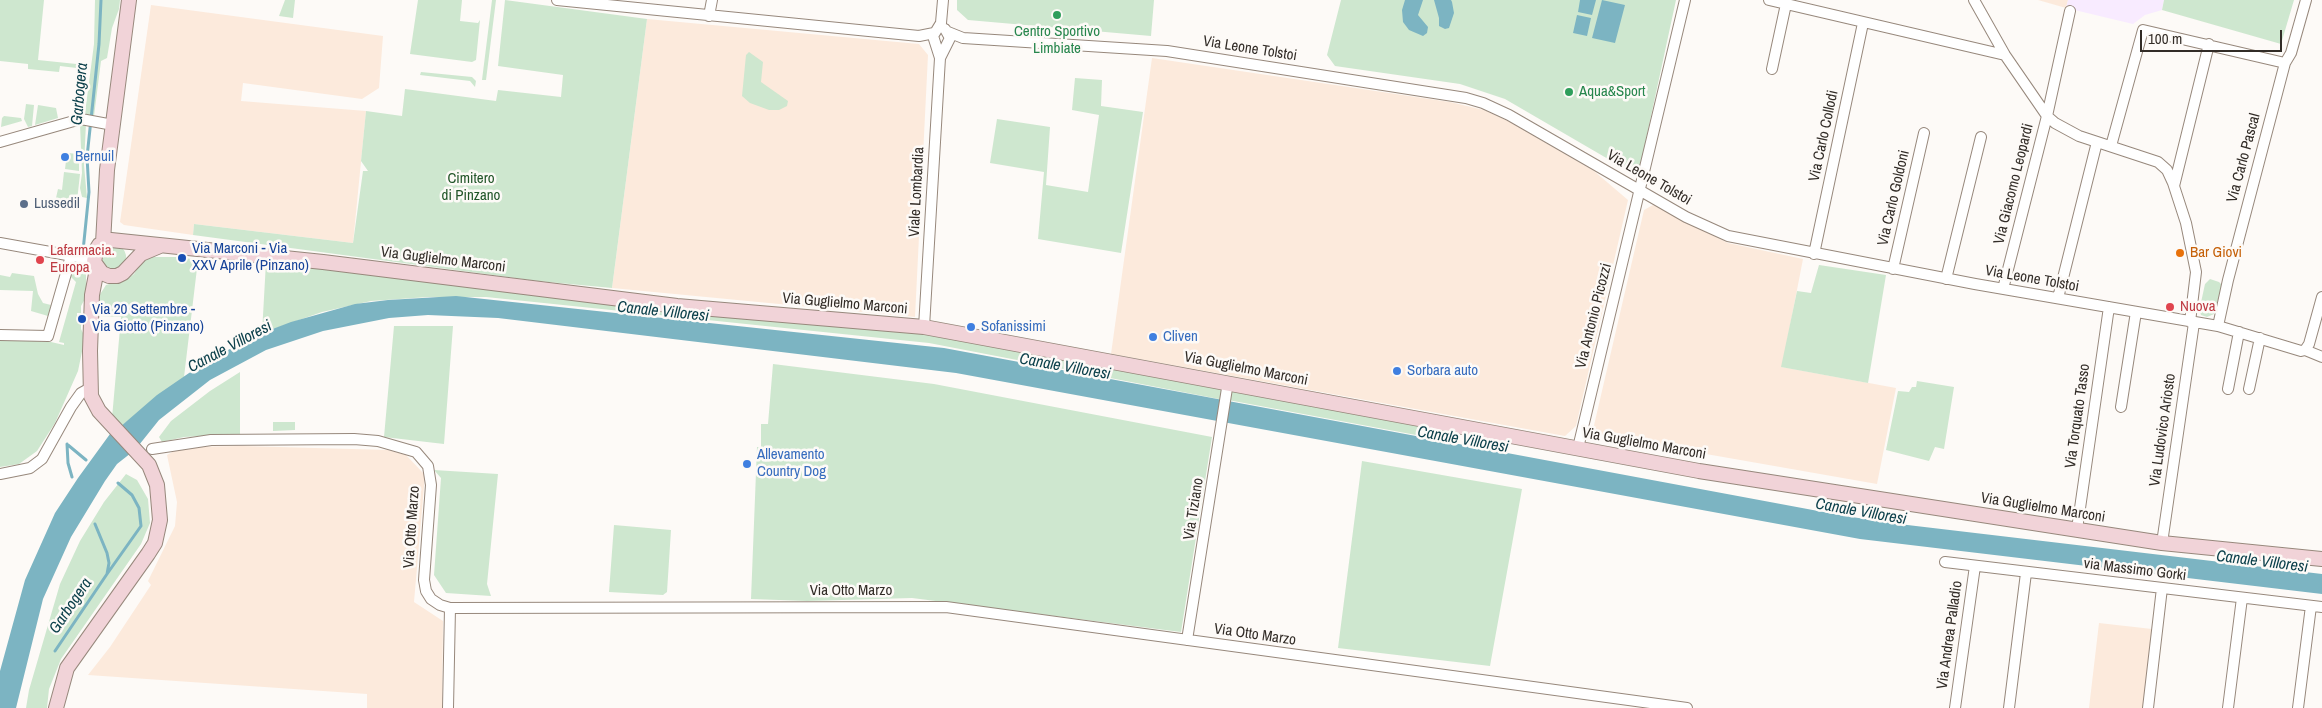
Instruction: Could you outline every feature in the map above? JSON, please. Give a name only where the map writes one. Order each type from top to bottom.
[{"type":"street","points":[[557,0],[627,4],[710,16],[942,37],[943,0]]},
{"type":"street","points":[[710,16],[712,0]]},
{"type":"street","name":"Via Antonio Picozzi","points":[[1578,448],[1685,0]]},
{"type":"street","points":[[1769,0],[2005,55]]},
{"type":"street","points":[[1974,0],[2005,55],[2047,116],[2067,131],[2158,162],[2167,170],[2179,167]]},
{"type":"street","name":"Via Carlo Pascal","points":[[2218,326],[2228,280],[2285,63],[2291,53],[2306,0]]},
{"type":"street","points":[[56,708],[66,668],[144,560],[158,533],[161,512],[157,485],[149,465],[115,430],[91,394],[92,295],[104,214],[129,1]]},
{"type":"street","points":[[1772,68],[1786,4]]},
{"type":"street","name":"Via Giacomo Leopardi","points":[[2003,289],[2047,116],[2070,12]]},
{"type":"street","name":"Via Carlo Collodi","points":[[1814,254],[1863,23]]},
{"type":"street","points":[[2111,146],[2143,30],[2285,63]]},
{"type":"street","name":"Via Leone Tolstoi","points":[[942,37],[1167,51],[1466,98],[1483,103],[1508,115],[1686,217],[1728,236],[1946,279],[2218,326],[2301,351],[2305,350],[2322,357]]},
{"type":"street","name":"Viale Lombardia","points":[[924,327],[942,37]]},
{"type":"street","points":[[2174,186],[2209,44]]},
{"type":"street","points":[[0,142],[73,121],[90,120],[113,125]]},
{"type":"street","name":"Via Carlo Goldoni","points":[[1893,269],[1924,133]]},
{"type":"street","points":[[1946,279],[1981,137]]},
{"type":"street","points":[[2058,298],[2097,142]]},
{"type":"street","name":"Via Ludovico Ariosto","points":[[2162,542],[2192,322],[2196,272],[2186,223],[2167,170]]},
{"type":"street","points":[[104,214],[109,230],[121,241],[131,255],[128,268]]},
{"type":"street","points":[[0,243],[74,256],[89,256],[99,246],[121,241]]},
{"type":"street","name":"Via Guglielmo Marconi","points":[[121,241],[313,261],[677,306],[924,327],[1227,388],[1578,448],[1699,471],[2162,542],[2322,559]]},
{"type":"street","points":[[92,295],[102,281],[117,276],[128,268],[141,254],[160,246]]},
{"type":"street","points":[[74,256],[96,267],[110,277]]},
{"type":"street","points":[[0,335],[48,336],[74,256]]},
{"type":"street","points":[[2305,350],[2309,344],[2322,297]]},
{"type":"street","name":"Via Torquato Tasso","points":[[2077,529],[2109,307]]},
{"type":"street","points":[[2121,407],[2136,312]]},
{"type":"street","points":[[2228,389],[2239,332]]},
{"type":"street","points":[[2248,389],[2260,338]]},
{"type":"street","name":"Via Tiziano","points":[[1187,640],[1227,388]]},
{"type":"street","points":[[0,474],[30,468],[42,459],[72,407],[91,394]]},
{"type":"street","name":"Via Otto Marzo","points":[[152,449],[211,440],[354,439],[378,441],[416,452],[428,466],[431,485],[424,568],[425,586],[432,599],[440,605],[450,608],[931,606],[1687,708]]},
{"type":"street","name":"via Massimo Gorki","points":[[1945,562],[2322,607]]},
{"type":"street","name":"Via Andrea Palladio","points":[[1955,708],[1975,566]]},
{"type":"street","points":[[2009,708],[2026,573]]},
{"type":"street","points":[[2148,708],[2162,588]]},
{"type":"street","points":[[2228,708],[2242,598]]},
{"type":"street","points":[[2298,708],[2311,606]]},
{"type":"street","points":[[448,708],[450,608]]},
{"type":"shaded area","points":[[2038,0],[2068,0],[2066,8]]},
{"type":"shaded area","points":[[2068,0],[2164,0],[2162,10],[2145,15],[2133,24],[2066,8]]},
{"type":"shaded area","points":[[151,5],[383,36],[379,88],[362,99],[243,83],[241,101],[366,111],[353,243],[194,224],[193,235],[124,225],[120,222]]},
{"type":"shaded area","points":[[647,19],[919,44],[928,55],[915,317],[612,288]]},
{"type":"shaded area","points":[[1152,58],[1450,102],[1484,110],[1510,122],[1594,171],[1628,200],[1576,426],[1565,436],[1111,354]]},
{"type":"shaded area","points":[[1653,205],[1728,243],[1803,259],[1782,367],[1896,388],[1877,484],[1592,434],[1644,210]]},
{"type":"shaded area","points":[[242,446],[388,450],[406,455],[425,475],[414,602],[443,621],[442,708],[367,708],[367,694],[88,675],[110,647],[151,585],[148,581],[175,526],[177,502],[167,455],[181,447]]},
{"type":"shaded area","points":[[2099,623],[2152,629],[2143,708],[2089,708]]},
{"type":"green space","points":[[0,0],[44,0],[38,60],[86,65],[85,69],[60,66],[59,72],[28,69],[28,64],[0,61]]},
{"type":"green space","points":[[95,0],[120,0],[119,9],[112,28],[107,58],[101,61],[94,116],[88,116],[85,113],[94,44]]},
{"type":"green space","points":[[285,0],[295,0],[293,18],[279,16]]},
{"type":"green space","points":[[418,0],[462,0],[460,21],[478,23],[480,20],[476,60],[472,62],[410,54]]},
{"type":"green space","points":[[492,0],[496,0],[486,80],[482,80]]},
{"type":"green space","name":"Cimitero di Pinzano","points":[[505,0],[647,19],[612,288],[538,281],[193,235],[194,224],[353,243],[363,171],[368,171],[361,161],[366,111],[402,116],[405,89],[496,101],[498,90],[561,97],[563,75],[498,66]]},
{"type":"green space","name":"Centro Sportivo Limbiate","points":[[957,0],[1154,0],[1151,36],[968,20],[957,10]]},
{"type":"green space","name":"Aqua&Sport","points":[[1341,0],[1676,0],[1640,167],[1627,170],[1505,99],[1460,84],[1335,66],[1327,55]]},
{"type":"green space","points":[[2164,0],[2294,0],[2281,44],[2162,10]]},
{"type":"green space","points":[[749,52],[763,62],[761,82],[788,101],[787,106],[779,110],[769,110],[750,103],[742,96],[746,55]]},
{"type":"green space","points":[[421,72],[472,77],[476,81],[475,87],[470,81],[420,75]]},
{"type":"green space","points":[[1075,78],[1102,80],[1101,106],[1143,112],[1121,253],[1038,239],[1044,172],[990,163],[997,119],[1050,127],[1046,185],[1088,192],[1099,115],[1072,110]]},
{"type":"green space","points":[[26,104],[34,105],[32,126],[28,127],[24,119]]},
{"type":"green space","points":[[38,105],[56,108],[58,118],[35,125]]},
{"type":"green space","points":[[4,116],[21,118],[22,121],[1,127]]},
{"type":"green space","points":[[86,123],[84,165],[87,198],[82,197],[80,188],[82,173],[80,124]]},
{"type":"green space","points":[[67,153],[79,154],[79,171],[65,169]]},
{"type":"green space","points":[[64,172],[80,174],[77,201],[56,198],[58,189],[62,190]]},
{"type":"green space","points":[[114,245],[123,248],[126,257],[123,266],[114,269],[105,266],[102,257],[105,248]]},
{"type":"green space","points":[[144,257],[178,257],[198,260],[184,377],[120,427],[112,418],[121,317],[98,316],[99,296],[106,285],[127,279],[134,274]]},
{"type":"green space","points":[[266,262],[913,330],[1224,386],[1224,400],[929,343],[486,297],[428,297],[371,301],[322,312],[262,333]]},
{"type":"green space","points":[[1819,265],[1886,275],[1868,383],[1781,367],[1797,291],[1811,293]]},
{"type":"green space","points":[[74,266],[83,268],[86,273],[86,297],[81,306],[81,313],[77,313],[77,321],[81,321],[81,329],[85,337],[78,371],[55,423],[37,451],[19,464],[0,467],[0,339],[51,342],[64,345],[64,343],[59,342],[76,282],[71,277]]},
{"type":"green space","points":[[12,273],[34,276],[38,294],[43,303],[51,305],[48,316],[31,311],[33,291],[0,290],[0,275],[10,277]]},
{"type":"green space","points":[[2210,279],[2222,285],[2214,314],[2207,317],[2201,315],[2198,307],[2200,307],[2205,284]]},
{"type":"green space","points":[[394,326],[453,326],[444,444],[384,437]]},
{"type":"green space","points":[[773,364],[934,384],[1212,437],[1181,632],[912,598],[807,601],[751,599],[757,447],[761,447],[761,424],[768,424]]},
{"type":"green space","points":[[240,372],[240,434],[184,437],[162,442],[159,437],[171,421],[210,391]]},
{"type":"green space","points":[[1917,381],[1954,387],[1944,449],[1935,447],[1929,461],[1886,450],[1898,391],[1909,392],[1912,387],[1916,387]]},
{"type":"green space","points":[[1231,390],[1417,425],[1418,428],[1416,435],[1228,400]]},
{"type":"green space","points":[[273,422],[295,422],[295,430],[273,431]]},
{"type":"green space","points":[[1362,461],[1522,489],[1490,666],[1338,648]]},
{"type":"green space","points":[[434,470],[498,474],[487,584],[491,596],[446,593],[434,575],[441,478]]},
{"type":"green space","points":[[126,474],[137,480],[148,499],[150,523],[141,544],[61,659],[49,689],[47,708],[26,708],[29,690],[60,584],[80,541],[104,502]]},
{"type":"green space","points":[[614,525],[671,530],[667,592],[663,595],[609,592]]},
{"type":"water","points":[[1405,0],[1423,0],[1418,15],[1428,27],[1427,33],[1423,36],[1409,30],[1403,22],[1402,10]]},
{"type":"water","points":[[1434,0],[1451,0],[1454,13],[1449,28],[1445,29],[1439,26],[1439,18]]},
{"type":"water","points":[[1580,0],[1596,0],[1592,15],[1578,12]]},
{"type":"water","points":[[1602,0],[1625,5],[1615,43],[1592,38]]},
{"type":"water","points":[[1577,15],[1591,18],[1587,36],[1573,33]]},
{"type":"water","name":"Canale Villoresi","points":[[456,296],[944,348],[1845,516],[2322,574],[2322,594],[1860,539],[956,373],[498,318],[428,315],[389,318],[323,331],[266,350],[210,380],[159,420],[139,445],[120,427],[157,395],[208,360],[262,333],[291,322],[355,304]]},
{"type":"water","points":[[110,434],[131,453],[117,464],[71,537],[43,599],[16,708],[0,708],[0,671],[25,580],[55,513]]},
{"type":"waterway","name":"Garbogera","points":[[83,251],[89,192],[87,157],[99,44],[101,0]]},
{"type":"waterway","name":"Garbogera","points":[[67,444],[68,463],[72,477]]},
{"type":"waterway","name":"Garbogera","points":[[68,445],[86,460]]},
{"type":"waterway","name":"Garbogera","points":[[107,574],[141,526],[139,508],[132,495],[118,483]]},
{"type":"waterway","name":"Garbogera","points":[[55,651],[107,574],[109,563],[107,553],[95,524]]},
{"type":"place","name":"Centro Sportivo Limbiate","points":[[1057,15]]},
{"type":"place","name":"Aqua&Sport","points":[[1569,92]]},
{"type":"place","name":"Bernuil","points":[[65,157]]},
{"type":"place","name":"Lussedil","points":[[24,204]]},
{"type":"place","name":"Bar Giovi","points":[[2180,253]]},
{"type":"place","name":"Via Marconi - Via XXV Aprile (Pinzano)","points":[[182,258]]},
{"type":"place","name":"Lafarmacia. Europa","points":[[40,260]]},
{"type":"place","name":"Nuova","points":[[2170,307]]},
{"type":"place","name":"Via 20 Settembre - Via Giotto (Pinzano)","points":[[82,319]]},
{"type":"place","name":"Sofanissimi","points":[[971,327]]},
{"type":"place","name":"Cliven","points":[[1153,337]]},
{"type":"place","name":"Sorbara auto","points":[[1397,371]]},
{"type":"place","name":"Allevamento Country Dog","points":[[747,464]]}]
